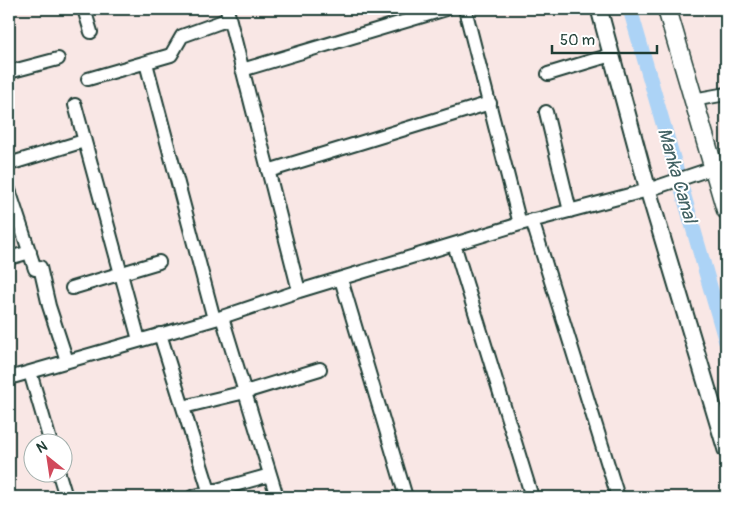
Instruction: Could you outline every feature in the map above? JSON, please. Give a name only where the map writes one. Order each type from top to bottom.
[{"type":"main road","points":[[667,9],[726,210]]},
{"type":"street","points":[[84,9],[91,32]]},
{"type":"street","points":[[242,70],[446,9]]},
{"type":"street","points":[[465,9],[490,103],[526,222],[618,497]]},
{"type":"street","points":[[599,9],[648,190],[726,450]]},
{"type":"street","points":[[88,79],[171,55],[182,36],[228,14],[299,291]]},
{"type":"street","points":[[548,74],[611,55]]},
{"type":"street","points":[[9,72],[58,58]]},
{"type":"street","points":[[146,63],[218,318],[245,392],[277,497]]},
{"type":"street","points":[[693,100],[726,94]]},
{"type":"street","points":[[268,171],[490,103]]},
{"type":"street","points":[[75,105],[139,340]]},
{"type":"street","points":[[546,112],[570,211]]},
{"type":"street","points":[[9,164],[84,141]]},
{"type":"street","points":[[9,378],[218,318],[299,291],[526,222],[670,184],[713,168]]},
{"type":"street","points":[[9,190],[35,269],[40,267],[49,306],[67,361]]},
{"type":"street","points":[[454,244],[532,497]]},
{"type":"street","points":[[9,258],[30,252]]},
{"type":"street","points":[[72,288],[159,262]]},
{"type":"street","points":[[341,279],[406,497]]},
{"type":"street","points":[[160,334],[210,495]]},
{"type":"street","points":[[183,407],[245,392],[320,369]]},
{"type":"street","points":[[30,372],[48,434]]},
{"type":"street","points":[[192,497],[210,495],[270,475]]},
{"type":"street","points":[[62,484],[66,497]]},
{"type":"waterway","name":"Manka Canal","points":[[630,9],[726,342]]}]
